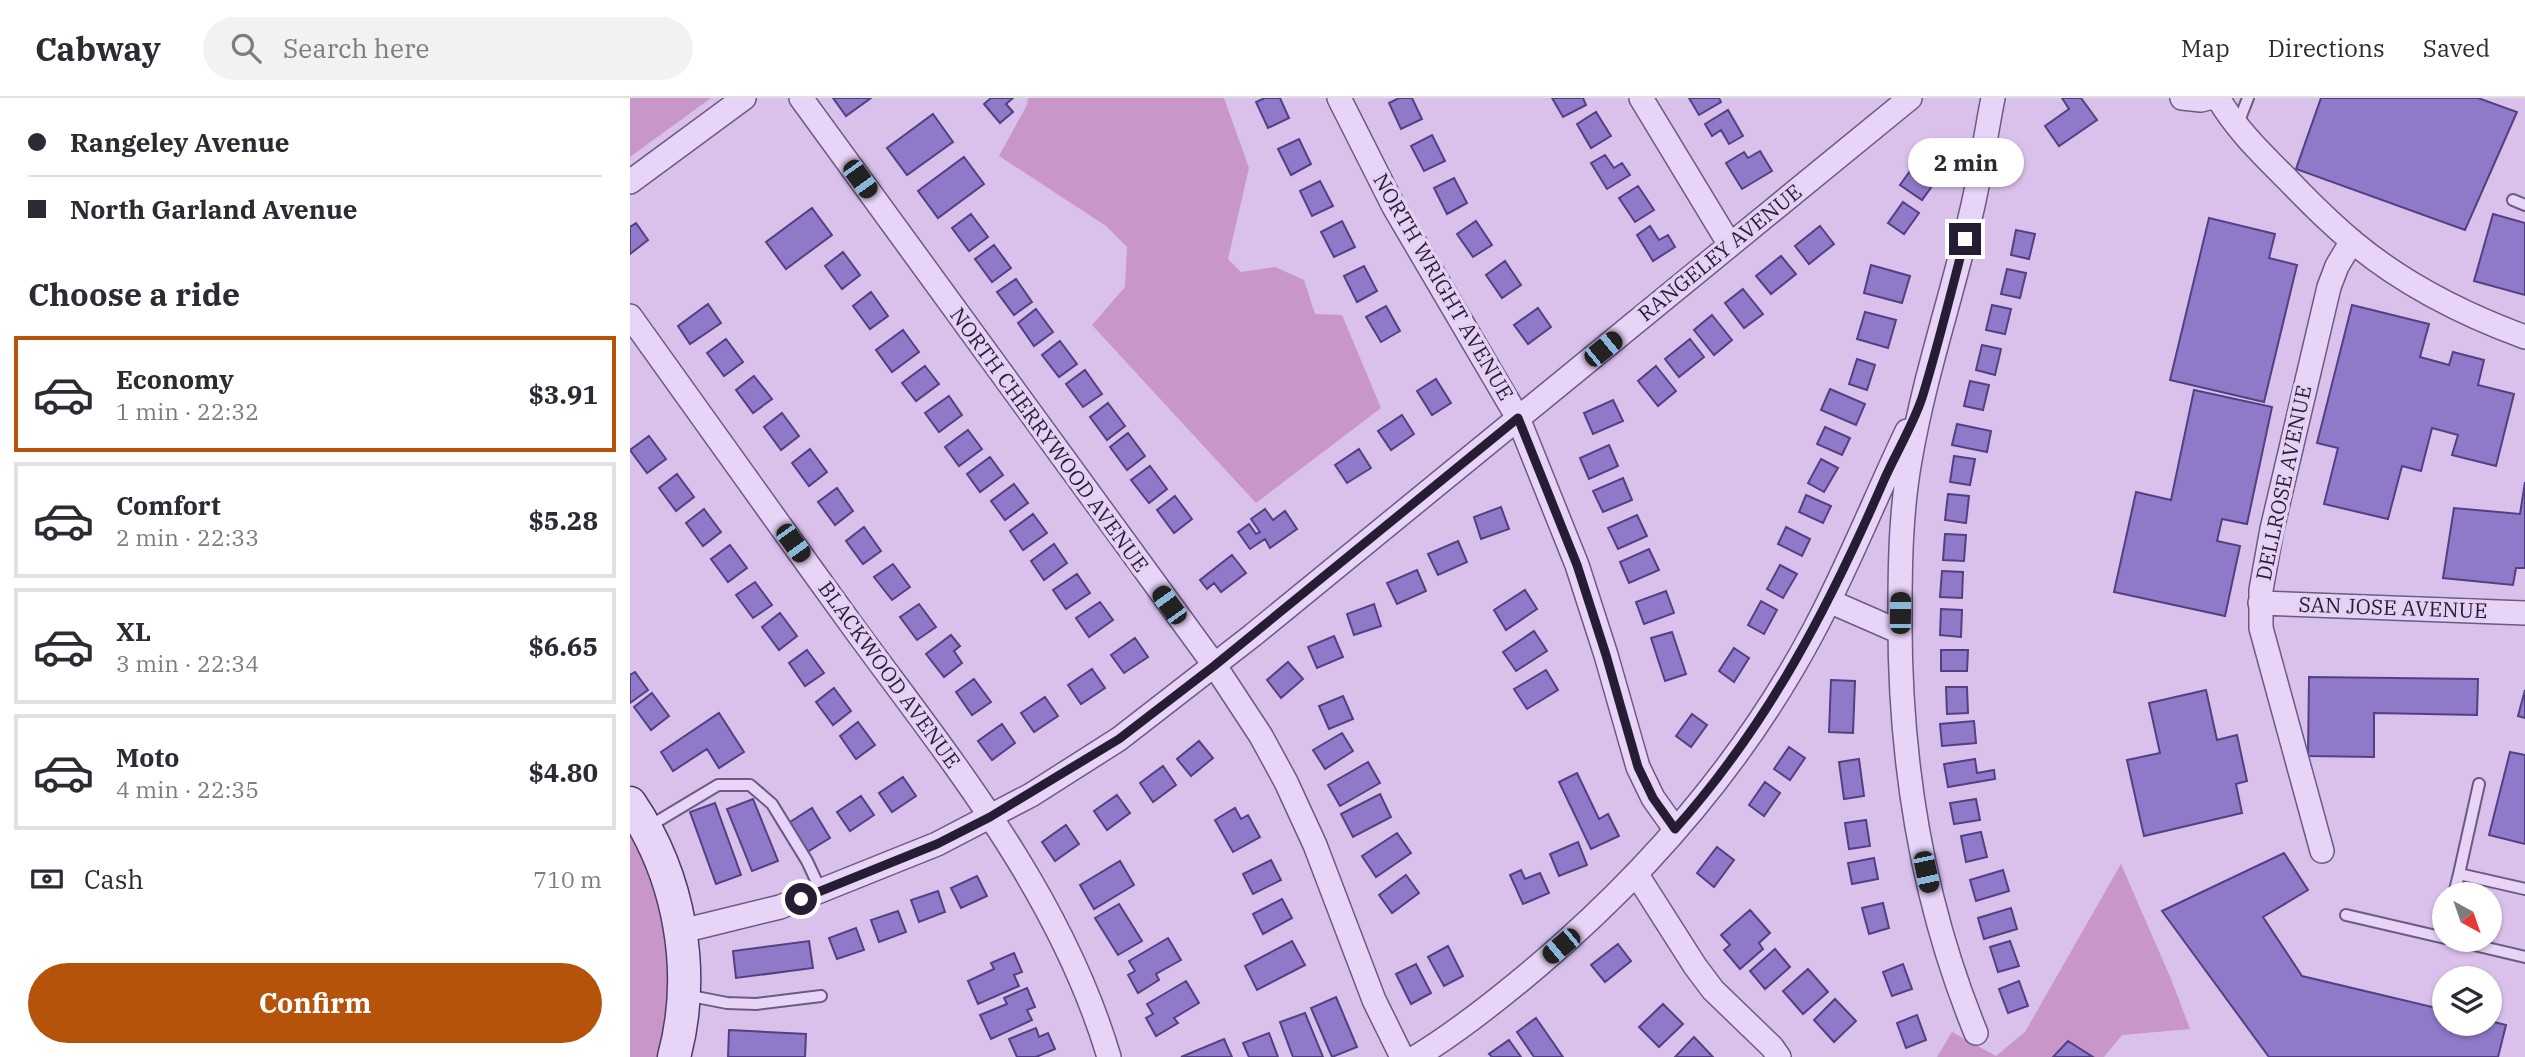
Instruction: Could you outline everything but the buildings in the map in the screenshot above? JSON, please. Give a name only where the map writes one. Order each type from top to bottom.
[{"type":"main road","points":[[638,815],[664,867],[682,931],[682,1017],[674,1057]]},
{"type":"street","points":[[630,182],[744,98]]},
{"type":"street","name":"NORTH CHERRYWOOD AVENUE","points":[[801,98],[1214,666],[1261,736],[1315,845],[1374,1000],[1402,1057]]},
{"type":"street","name":"NORTH WRIGHT AVENUE","points":[[1339,98],[1394,208],[1518,418],[1577,565],[1638,767],[1653,798],[1675,829]]},
{"type":"street","points":[[1641,98],[1730,245]]},
{"type":"street","name":"RANGELEY AVENUE","points":[[682,931],[754,915],[937,844],[990,817],[1119,739],[1214,666],[1910,98]]},
{"type":"street","points":[[1976,1033],[1959,992],[1937,921],[1914,823],[1904,735],[1900,632],[1904,503],[1921,399],[1971,216],[1993,98]]},
{"type":"street","points":[[2182,98],[2209,98]]},
{"type":"street","points":[[2218,98],[2236,126],[2264,157],[2353,242],[2413,283],[2464,311],[2525,337]]},
{"type":"street","name":"DELLROSE AVENUE","points":[[2322,851],[2261,628],[2260,590],[2329,287],[2337,266],[2353,242]]},
{"type":"street","name":"BLACKWOOD AVENUE","points":[[630,316],[1020,859],[1051,913],[1100,1025],[1109,1057]]},
{"type":"street","points":[[1416,1057],[1500,998],[1561,946],[1637,875],[1716,781],[1768,707],[1813,634],[1851,558],[1921,399]]},
{"type":"street","points":[[1829,601],[1900,632]]},
{"type":"street","name":"SAN JOSE AVENUE","points":[[2260,603],[2525,612]]},
{"type":"street","points":[[1637,875],[1713,990],[1779,1057]]},
{"type":"lane","points":[[2236,126],[2248,98]]},
{"type":"lane","points":[[2513,200],[2525,205]]},
{"type":"lane","points":[[2457,882],[2479,784]]},
{"type":"lane","points":[[638,815],[718,785],[750,785],[772,804],[807,861],[821,891]]},
{"type":"lane","points":[[2459,874],[2525,889]]},
{"type":"lane","points":[[2346,915],[2432,933]]},
{"type":"lane","points":[[2502,951],[2525,957]]},
{"type":"lane","points":[[683,995],[727,1003],[757,1004],[821,996]]},
{"type":"shaded area","points":[[630,98],[711,98],[630,157]]},
{"type":"shaded area","points":[[1028,98],[1224,98],[1249,168],[1228,259],[1241,272],[1275,267],[1304,280],[1315,314],[1342,315],[1381,408],[1256,503],[1092,325],[1125,287],[1127,247],[1106,226],[999,156],[1027,105]]},
{"type":"shaded area","points":[[630,827],[664,867],[672,1057],[630,1057]]},
{"type":"shaded area","points":[[2121,864],[2190,1029],[2122,1035],[2104,1057],[1937,1057],[1952,1032],[1996,1056],[2025,1032]]},
{"type":"route","points":[[801,899],[937,844],[1031,794],[1119,739],[1214,666],[1518,418],[1577,565],[1638,767],[1653,798],[1675,829],[1716,781],[1768,707],[1813,634],[1851,558],[1921,399],[1965,239]]}]
